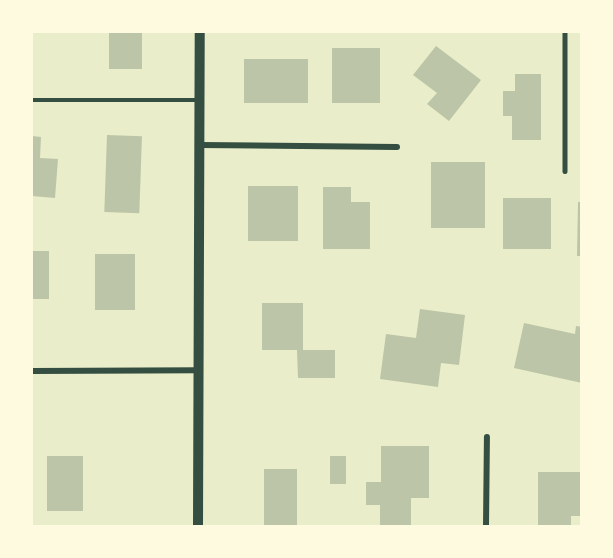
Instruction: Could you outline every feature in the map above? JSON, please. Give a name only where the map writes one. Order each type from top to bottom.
[{"type":"street","points":[[198,526],[200,32]]},
{"type":"street","points":[[200,145],[397,147]]},
{"type":"street","points":[[32,371],[199,370]]},
{"type":"street","points":[[486,526],[487,437]]},
{"type":"lane","points":[[565,32],[565,171]]},
{"type":"lane","points":[[32,100],[200,100]]},
{"type":"building","points":[[109,32],[142,32],[142,69],[109,69]]},
{"type":"building","points":[[436,46],[481,80],[449,121],[427,104],[437,93],[413,75]]},
{"type":"building","points":[[332,48],[380,48],[380,103],[332,103]]},
{"type":"building","points":[[244,59],[308,59],[308,103],[244,103]]},
{"type":"building","points":[[515,74],[541,74],[541,140],[512,140],[512,116],[503,116],[503,91],[515,91]]},
{"type":"building","points":[[107,135],[142,136],[139,213],[104,212]]},
{"type":"building","points":[[32,136],[41,137],[40,158],[58,159],[55,198],[32,196]]},
{"type":"building","points":[[431,162],[485,162],[485,228],[431,228]]},
{"type":"building","points":[[248,186],[298,186],[298,241],[248,241]]},
{"type":"building","points":[[323,187],[351,187],[351,202],[370,202],[370,249],[323,249]]},
{"type":"building","points":[[503,198],[551,198],[551,249],[503,249]]},
{"type":"building","points":[[578,202],[582,202],[582,256],[577,256]]},
{"type":"building","points":[[32,251],[49,251],[49,299],[32,299]]},
{"type":"building","points":[[95,254],[135,254],[135,310],[95,310]]},
{"type":"building","points":[[262,303],[303,303],[303,350],[335,350],[335,378],[298,378],[297,350],[262,350]]},
{"type":"building","points":[[420,309],[465,315],[459,365],[441,363],[438,387],[380,379],[386,334],[416,338]]},
{"type":"building","points":[[524,323],[575,334],[576,326],[582,327],[582,383],[514,368]]},
{"type":"building","points":[[381,446],[429,446],[429,498],[411,498],[411,526],[380,526],[380,505],[366,505],[366,482],[381,482]]},
{"type":"building","points":[[47,456],[83,456],[83,511],[47,511]]},
{"type":"building","points":[[330,456],[346,456],[346,484],[330,484]]},
{"type":"building","points":[[264,469],[297,469],[297,526],[264,526]]},
{"type":"building","points":[[538,472],[582,472],[582,516],[571,516],[571,526],[538,526]]}]
